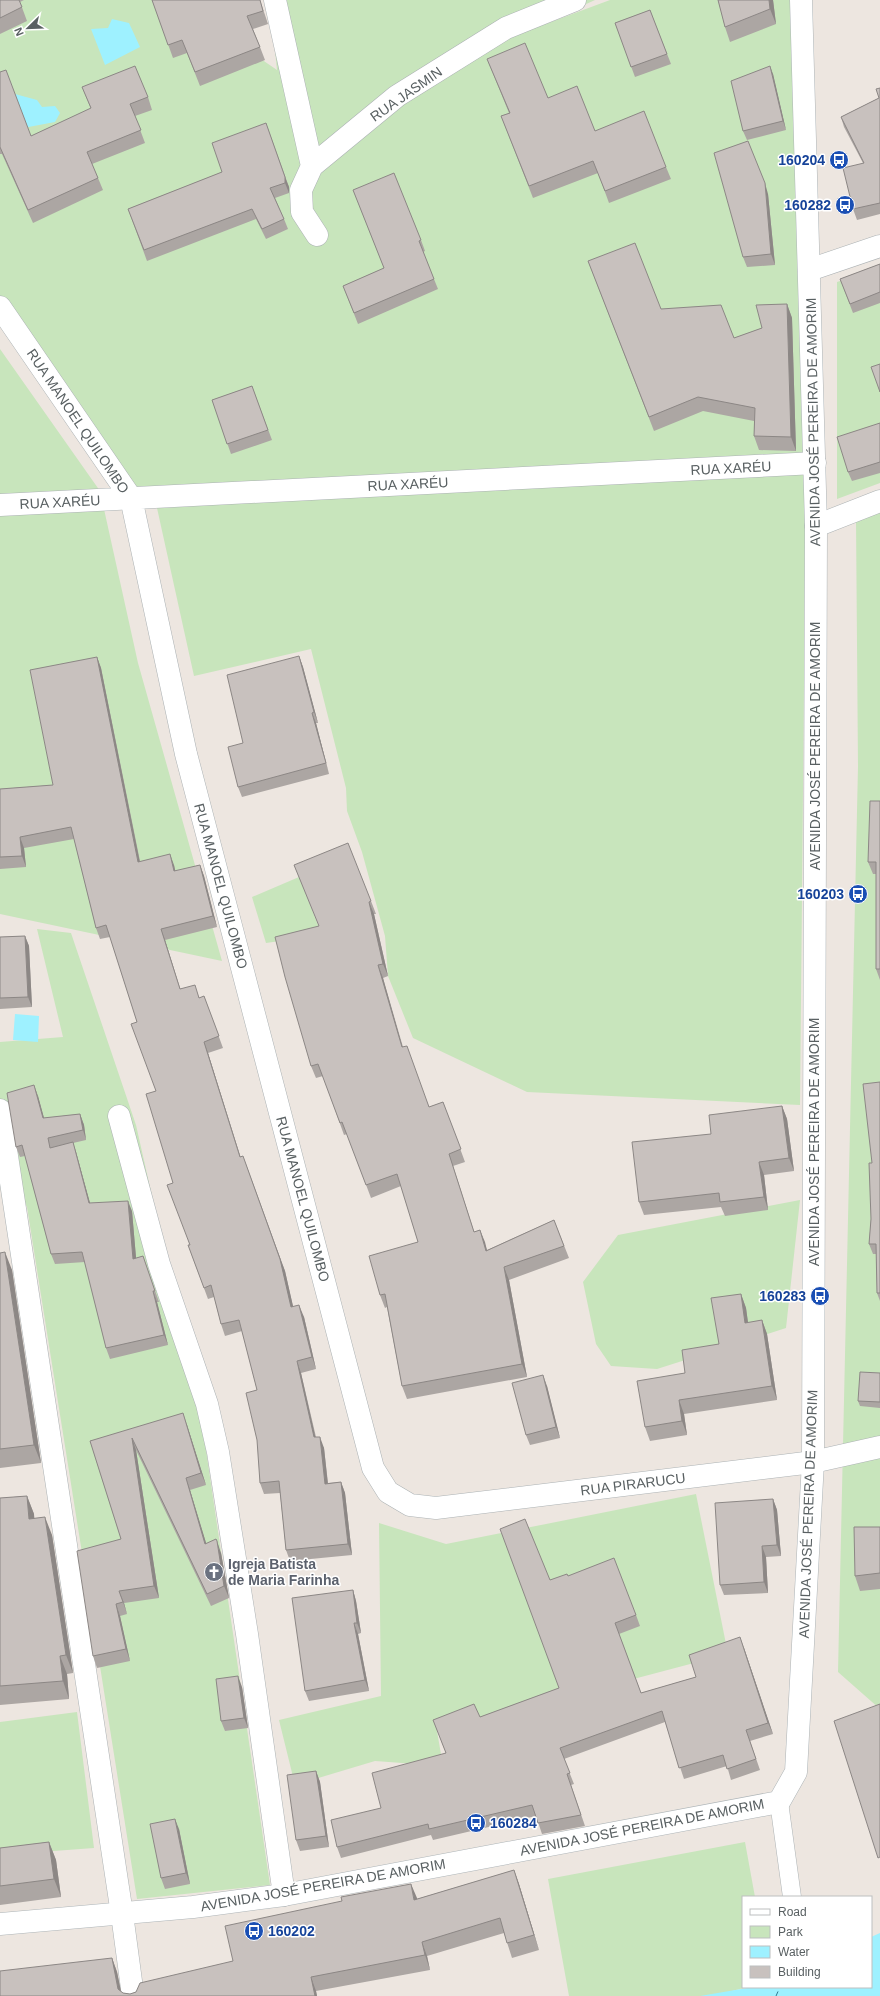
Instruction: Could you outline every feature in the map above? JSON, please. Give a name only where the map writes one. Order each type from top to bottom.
[{"type":"street","points":[[275,0],[312,166]]},
{"type":"street","name":"RUA JASMIN","points":[[317,235],[302,212],[301,190],[312,166],[403,92],[506,28],[575,0]]},
{"type":"street","name":"AVENIDA JOSÉ PEREIRA DE AMORIM","points":[[0,1924],[193,1907],[284,1894],[779,1802],[796,1772],[813,1462],[816,526],[801,0]]},
{"type":"street","points":[[809,270],[880,246]]},
{"type":"street","name":"RUA MANOEL QUILOMBO","points":[[0,307],[131,498],[186,754],[373,1468],[388,1492]]},
{"type":"street","name":"RUA XARÉU","points":[[0,505],[815,463]]},
{"type":"street","points":[[816,526],[880,501]]},
{"type":"street","points":[[0,1110],[122,1914],[133,1996]]},
{"type":"street","points":[[119,1116],[159,1264],[207,1404],[218,1452],[247,1634],[284,1894]]},
{"type":"street","name":"RUA PIRARUCU","points":[[388,1492],[410,1505],[436,1508],[813,1462],[880,1447]]},
{"type":"lane","points":[[779,1802],[792,1896]]},
{"type":"green space","points":[[0,0],[174,0],[277,70],[270,0],[595,0],[532,29],[610,0],[791,0],[806,454],[126,493],[0,304]]},
{"type":"green space","points":[[880,268],[880,483],[837,499],[837,282]]},
{"type":"green space","points":[[0,349],[100,491],[138,663],[222,961],[0,914]]},
{"type":"green space","points":[[806,471],[800,1105],[527,1092],[413,1038],[388,976],[385,936],[362,852],[347,811],[346,788],[311,649],[194,676],[157,508]]},
{"type":"green space","points":[[880,511],[880,1709],[838,1672],[858,766],[856,520]]},
{"type":"green space","points":[[299,877],[322,935],[266,943],[252,897]]},
{"type":"green space","points":[[37,929],[71,933],[136,1125],[200,1409],[270,1885],[137,1899],[27,1207],[0,1154],[0,1042],[63,1037]]},
{"type":"green space","points":[[800,1200],[786,1328],[657,1369],[611,1366],[596,1344],[583,1282],[618,1235]]},
{"type":"green space","points":[[696,1494],[728,1654],[437,1731],[443,1766],[375,1761],[295,1785],[279,1720],[381,1696],[379,1523],[446,1544]]},
{"type":"green space","points":[[77,1712],[94,1848],[0,1855],[0,1722]]},
{"type":"green space","points":[[745,1842],[755,1896],[742,1896],[742,1988],[744,1988],[712,1996],[569,1996],[548,1879]]},
{"type":"water","points":[[112,19],[129,23],[140,47],[105,65],[91,29],[108,28]]},
{"type":"water","points":[[15,94],[37,100],[42,107],[55,106],[60,113],[55,122],[2,132]]},
{"type":"water","points":[[15,1014],[39,1016],[38,1042],[13,1040]]},
{"type":"water","points":[[880,1933],[880,1996],[700,1996],[747,1988],[872,1988],[872,1937]]},
{"type":"building","points":[[0,0],[19,0],[22,7],[0,18]]},
{"type":"building","points":[[152,0],[260,0],[263,11],[247,16],[260,47],[195,72],[182,40],[168,45]]},
{"type":"building","points":[[718,0],[769,0],[770,9],[725,27]]},
{"type":"building","points":[[650,10],[667,54],[631,67],[615,23]]},
{"type":"building","points":[[525,43],[548,98],[577,86],[595,131],[644,111],[666,167],[605,191],[593,161],[529,186],[501,116],[510,113],[487,59]]},
{"type":"building","points":[[135,66],[148,97],[130,104],[141,130],[87,152],[98,178],[28,210],[0,147],[0,72],[6,70],[31,136],[91,108],[82,87]]},
{"type":"building","points":[[770,66],[783,121],[743,131],[731,81]]},
{"type":"building","points":[[880,88],[880,203],[853,209],[843,168],[864,163],[841,117],[879,98],[876,89]]},
{"type":"building","points":[[266,123],[285,177],[285,183],[270,188],[284,219],[262,229],[252,209],[144,250],[128,209],[222,172],[212,143]]},
{"type":"building","points":[[748,141],[765,183],[771,254],[743,257],[714,153]]},
{"type":"building","points":[[394,173],[421,240],[419,241],[434,279],[354,313],[343,286],[384,268],[353,190]]},
{"type":"building","points":[[635,243],[661,309],[721,305],[734,338],[762,328],[756,305],[787,304],[791,437],[754,436],[755,408],[698,397],[649,417],[588,261]]},
{"type":"building","points":[[880,264],[880,292],[850,304],[840,279]]},
{"type":"building","points":[[880,364],[880,392],[871,367]]},
{"type":"building","points":[[252,386],[268,430],[227,444],[212,400]]},
{"type":"building","points":[[880,423],[880,462],[848,472],[837,437]]},
{"type":"building","points":[[299,656],[314,712],[312,713],[326,763],[238,787],[228,747],[243,743],[227,675]]},
{"type":"building","points":[[97,657],[138,862],[170,854],[174,871],[200,865],[213,916],[161,929],[180,989],[195,985],[199,998],[204,996],[219,1036],[204,1042],[240,1157],[243,1156],[280,1259],[291,1307],[299,1305],[312,1357],[297,1361],[314,1437],[320,1437],[325,1484],[341,1482],[348,1544],[286,1550],[279,1481],[260,1483],[257,1440],[246,1393],[257,1390],[239,1320],[221,1324],[211,1285],[204,1288],[188,1245],[190,1245],[167,1185],[173,1183],[146,1094],[156,1091],[131,1024],[137,1022],[106,925],[96,928],[71,827],[20,837],[22,856],[0,857],[0,789],[53,785],[30,670]]},
{"type":"building","points":[[870,801],[880,801],[880,969],[876,969],[876,862],[868,862]]},
{"type":"building","points":[[348,843],[371,901],[369,902],[383,964],[378,965],[402,1047],[407,1046],[429,1107],[443,1102],[461,1149],[449,1154],[474,1232],[480,1230],[486,1251],[554,1220],[564,1246],[504,1267],[522,1364],[402,1386],[385,1294],[380,1295],[369,1256],[418,1242],[397,1174],[366,1185],[342,1122],[340,1123],[318,1064],[311,1066],[275,937],[319,926],[294,865]]},
{"type":"building","points":[[25,936],[28,997],[0,998],[0,937]]},
{"type":"building","points":[[880,1082],[880,1293],[877,1293],[876,1244],[869,1244],[871,1219],[869,1163],[872,1163],[863,1084]]},
{"type":"building","points":[[34,1085],[43,1118],[80,1114],[83,1130],[48,1138],[50,1148],[73,1142],[89,1203],[128,1201],[133,1259],[143,1256],[155,1291],[153,1291],[164,1335],[106,1348],[82,1252],[51,1254],[22,1145],[16,1147],[7,1093]]},
{"type":"building","points":[[782,1106],[789,1158],[759,1162],[764,1197],[720,1202],[719,1193],[639,1202],[632,1142],[711,1134],[709,1115]]},
{"type":"building","points":[[5,1252],[34,1445],[0,1449],[0,1253]]},
{"type":"building","points":[[741,1294],[745,1323],[762,1320],[772,1386],[679,1400],[682,1421],[645,1427],[637,1381],[685,1373],[682,1350],[719,1344],[711,1298]]},
{"type":"building","points":[[860,1372],[880,1373],[880,1402],[858,1401]]},
{"type":"building","points":[[543,1375],[556,1427],[526,1435],[512,1383]]},
{"type":"building","points":[[183,1413],[201,1473],[186,1478],[205,1544],[216,1539],[217,1541],[224,1586],[207,1594],[132,1438],[154,1586],[119,1591],[123,1602],[116,1604],[126,1649],[93,1656],[77,1551],[121,1539],[90,1441]]},
{"type":"building","points":[[27,1496],[29,1519],[45,1517],[66,1655],[60,1656],[63,1681],[0,1686],[0,1498]]},
{"type":"building","points":[[773,1499],[777,1545],[762,1546],[764,1582],[720,1585],[715,1503]]},
{"type":"building","points":[[525,1519],[550,1580],[567,1574],[568,1576],[614,1558],[636,1615],[615,1623],[641,1693],[696,1677],[689,1655],[740,1637],[768,1723],[746,1730],[756,1759],[727,1769],[723,1755],[679,1768],[662,1711],[560,1748],[570,1773],[567,1774],[581,1815],[538,1823],[532,1805],[429,1829],[428,1824],[337,1847],[331,1820],[381,1808],[372,1773],[446,1753],[433,1720],[474,1704],[480,1717],[559,1688],[500,1529]]},
{"type":"building","points":[[854,1527],[880,1527],[880,1573],[855,1576]]},
{"type":"building","points":[[353,1590],[357,1623],[354,1623],[365,1680],[305,1691],[292,1598]]},
{"type":"building","points":[[238,1676],[244,1718],[221,1721],[216,1679]]},
{"type":"building","points":[[880,1704],[880,1857],[878,1858],[834,1721]]},
{"type":"building","points":[[316,1771],[326,1836],[296,1840],[287,1775]]},
{"type":"building","points":[[175,1819],[186,1873],[161,1878],[150,1824]]},
{"type":"building","points":[[49,1842],[54,1879],[0,1886],[0,1848]]},
{"type":"building","points":[[514,1870],[534,1935],[507,1943],[500,1918],[422,1942],[425,1955],[311,1977],[315,1996],[0,1996],[0,1971],[112,1958],[118,1989],[123,1993],[130,1994],[136,1992],[140,1983],[233,1961],[225,1926],[342,1901],[341,1897],[411,1884],[414,1900]]},
{"type":"ferry route","points":[[776,1996],[780,1988]]},
{"type":"place","name":"160204","points":[[839,160]]},
{"type":"place","name":"160282","points":[[845,205]]},
{"type":"place","name":"160203","points":[[858,894]]},
{"type":"place","name":"160283","points":[[820,1296]]},
{"type":"place","name":"Igreja Batista de Maria Farinha","points":[[214,1572]]},
{"type":"place","name":"160284","points":[[476,1823]]},
{"type":"place","name":"160202","points":[[254,1931]]}]
